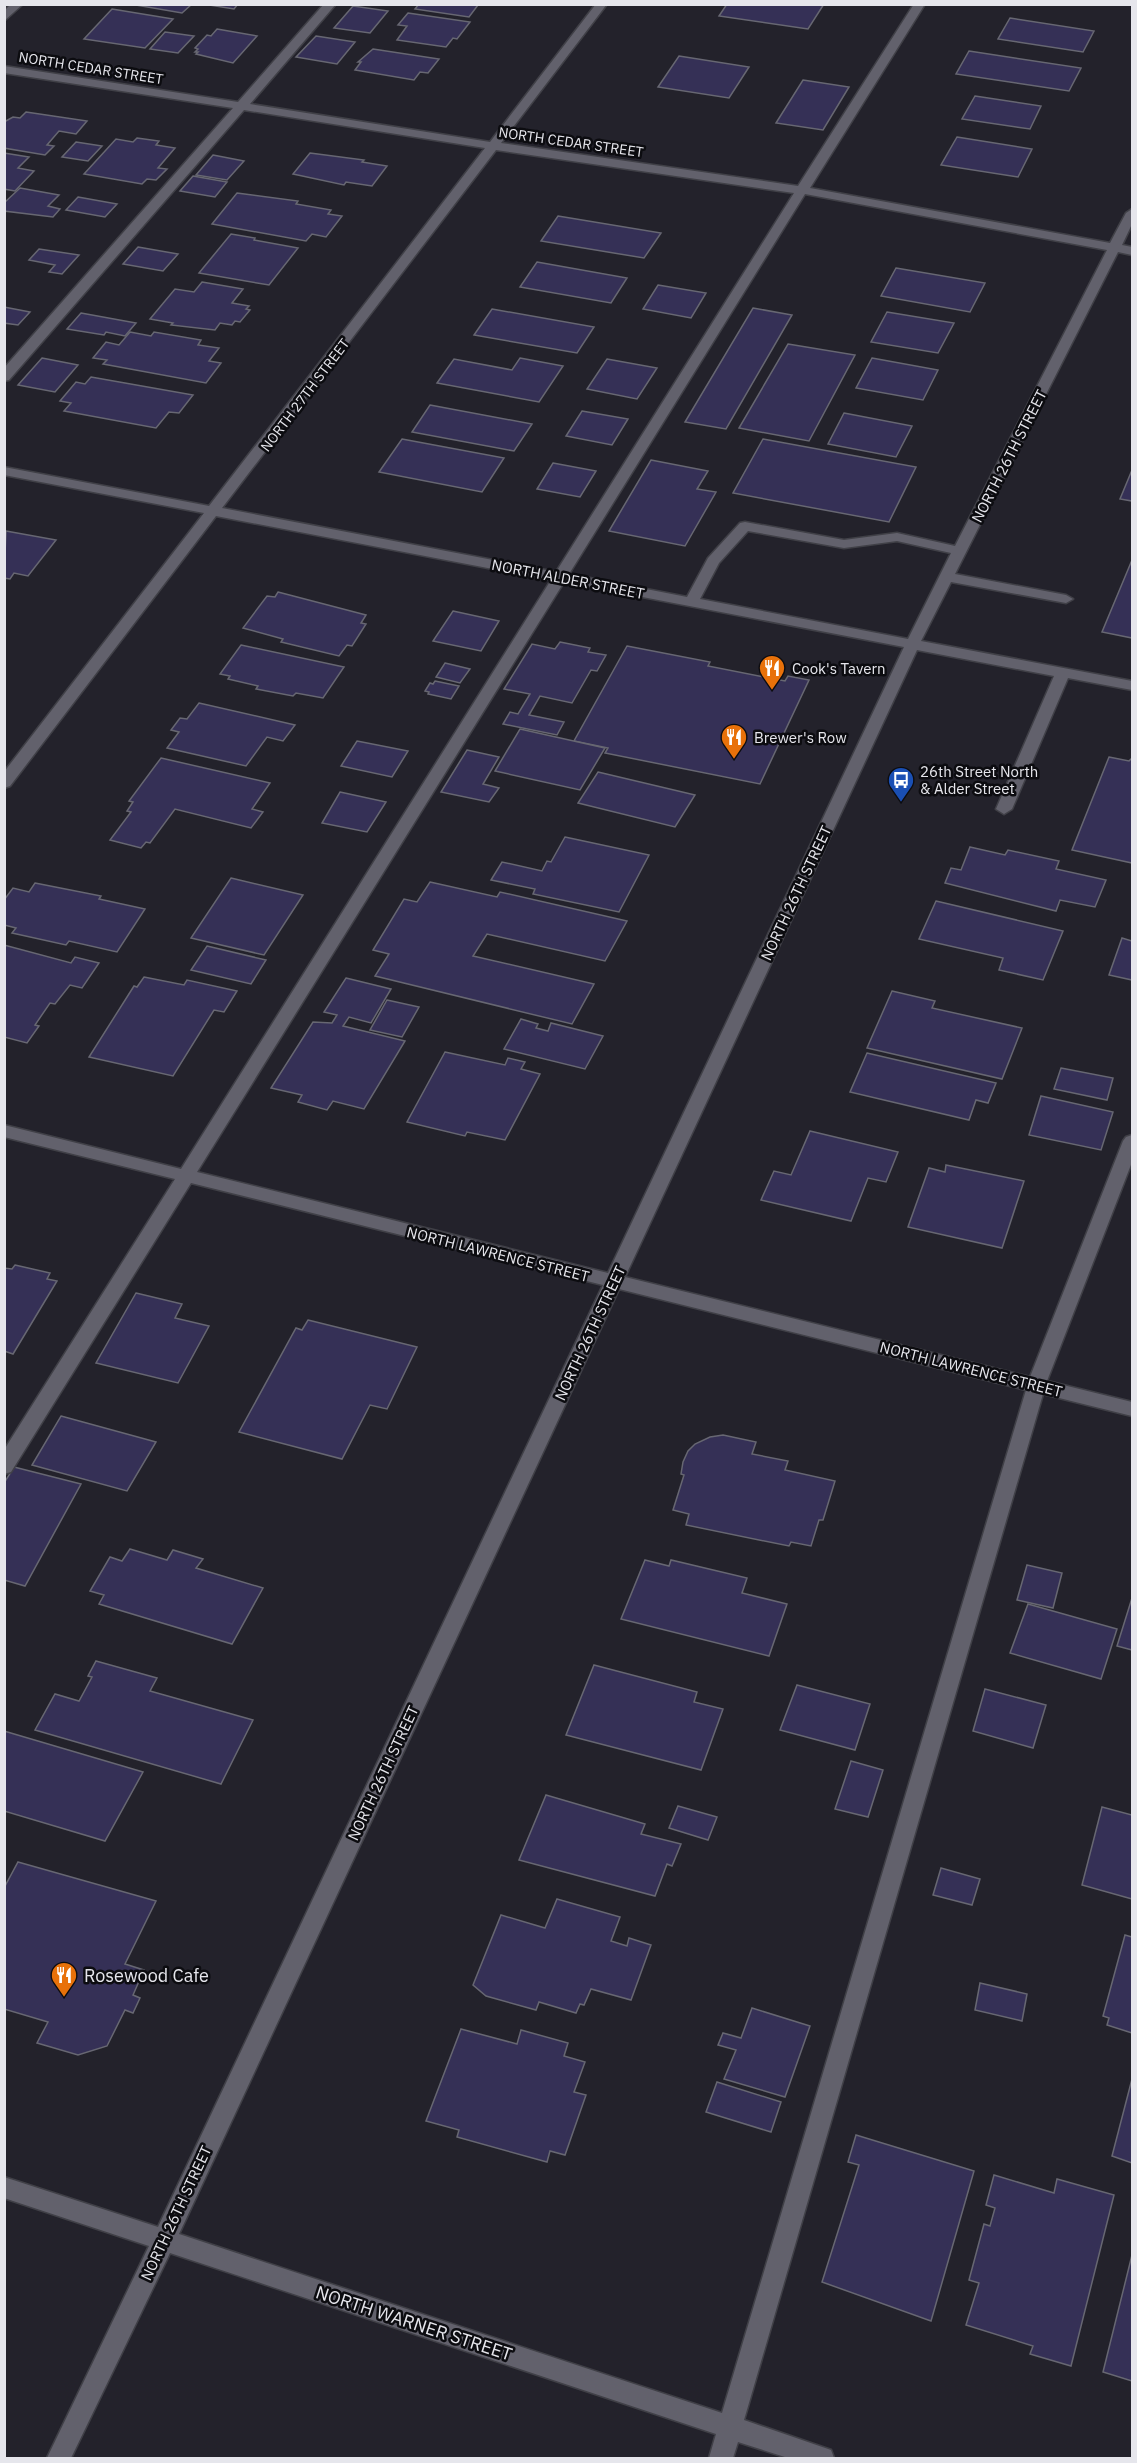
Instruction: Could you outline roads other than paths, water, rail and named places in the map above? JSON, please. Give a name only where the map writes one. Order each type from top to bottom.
[{"type":"street","points":[[4,18],[18,4]]},
{"type":"street","points":[[4,377],[331,4]]},
{"type":"street","name":"NORTH 27TH STREET","points":[[4,783],[602,4]]},
{"type":"street","points":[[4,1467],[920,4]]},
{"type":"street","name":"NORTH CEDAR STREET","points":[[4,69],[495,146],[802,190],[1132,251]]},
{"type":"street","name":"NORTH 26TH STREET","points":[[59,2458],[164,2240],[912,645],[1116,249],[1132,213]]},
{"type":"street","name":"NORTH ALDER STREET","points":[[4,471],[1132,686]]},
{"type":"street","points":[[691,602],[713,561],[745,526],[844,544],[897,537],[960,551]]},
{"type":"street","points":[[947,577],[1066,599]]},
{"type":"street","points":[[1004,809],[1063,673]]},
{"type":"street","name":"NORTH LAWRENCE STREET","points":[[4,1131],[1132,1409]]},
{"type":"street","points":[[721,2458],[1037,1384],[1132,1141]]},
{"type":"street","name":"NORTH WARNER STREET","points":[[4,2187],[822,2458]]},
{"type":"place","name":"Cook's Tavern","points":[[772,691]]},
{"type":"place","name":"Brewer's Row","points":[[734,760]]},
{"type":"place","name":"26th Street North & Alder Street","points":[[901,803]]},
{"type":"place","name":"Rosewood Cafe","points":[[64,1998]]}]
